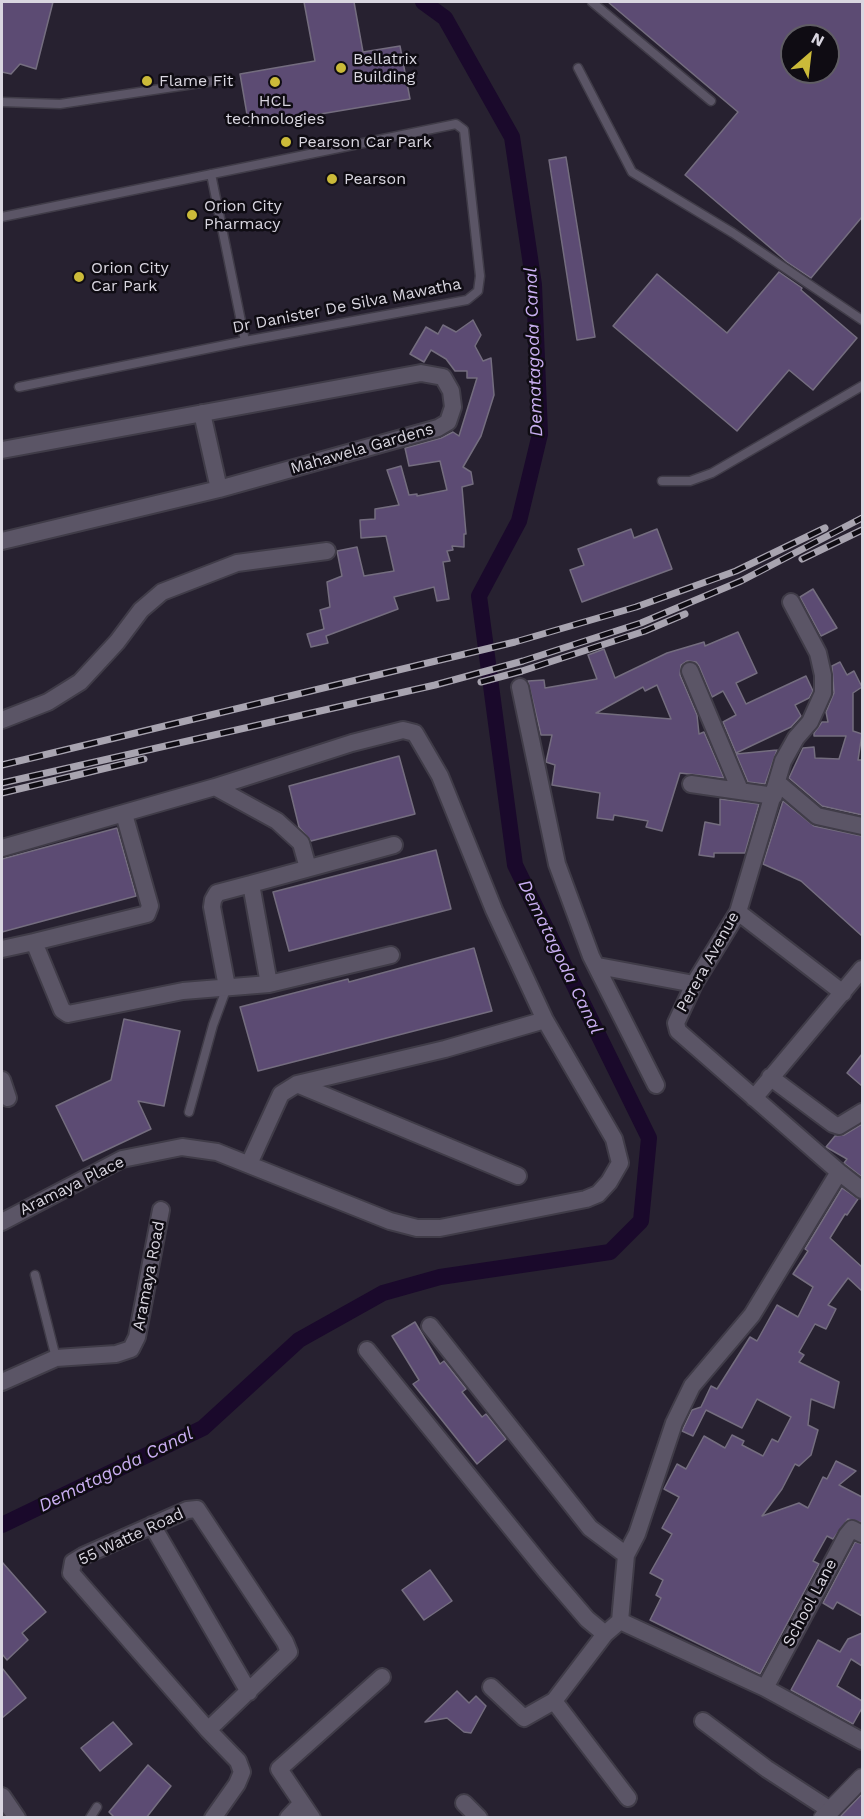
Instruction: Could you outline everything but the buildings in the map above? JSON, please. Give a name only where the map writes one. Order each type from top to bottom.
[{"type":"street","name":"Mahawela Gardens","points":[[2,450],[422,373],[443,377],[451,391],[453,406],[448,422],[438,428],[219,489],[2,541]]},
{"type":"street","points":[[202,413],[219,489]]},
{"type":"street","points":[[2,720],[48,702],[80,682],[117,642],[141,610],[162,592],[237,563],[327,550]]},
{"type":"street","name":"Perera Avenue","points":[[791,602],[818,653],[823,675],[823,693],[810,722],[796,738],[783,761],[738,912],[693,984],[678,1014],[678,1031],[862,1190]]},
{"type":"street","points":[[690,671],[740,789]]},
{"type":"street","points":[[520,687],[557,864],[591,956],[657,1085]]},
{"type":"street","name":"Aramaya Place","points":[[2,848],[215,787],[352,743],[402,730],[415,733],[441,777],[494,910],[545,1020],[614,1139],[620,1163],[609,1182],[598,1194],[586,1199],[440,1228],[417,1228],[390,1221],[217,1152],[182,1147],[122,1159],[2,1222]]},
{"type":"street","points":[[691,784],[740,789],[776,789],[817,816],[862,826]]},
{"type":"street","points":[[215,787],[277,821],[301,843],[308,868]]},
{"type":"street","points":[[2,949],[147,914],[150,906],[124,814]]},
{"type":"street","points":[[227,987],[212,907],[213,900],[218,893],[394,845]]},
{"type":"street","points":[[251,884],[269,984]]},
{"type":"street","points":[[738,912],[843,993]]},
{"type":"street","points":[[34,942],[62,1010],[68,1014],[183,991],[269,984],[391,955]]},
{"type":"street","points":[[598,966],[693,984]]},
{"type":"street","points":[[754,1098],[862,969]]},
{"type":"street","points":[[249,1164],[281,1094],[297,1084],[445,1049],[545,1020]]},
{"type":"street","points":[[770,1077],[833,1124],[839,1126],[862,1112]]},
{"type":"street","points":[[2,1080],[8,1098]]},
{"type":"street","points":[[297,1084],[518,1176]]},
{"type":"street","points":[[491,1687],[524,1718],[554,1701],[605,1634],[620,1622],[626,1555],[637,1534],[674,1423],[692,1386],[752,1315],[839,1172]]},
{"type":"street","name":"Aramaya Road","points":[[2,1382],[56,1358],[116,1354],[131,1349],[137,1337],[161,1210]]},
{"type":"street","points":[[430,1326],[590,1528],[626,1555]]},
{"type":"street","points":[[367,1350],[545,1570],[587,1618],[605,1634]]},
{"type":"street","name":"55 Watte Road","points":[[208,1730],[289,1652],[285,1642],[197,1509],[187,1510],[83,1556],[73,1562],[71,1573],[208,1730],[238,1761],[242,1772],[237,1784],[213,1818]]},
{"type":"street","points":[[153,1525],[249,1692]]},
{"type":"street","name":"School Lane","points":[[765,1688],[847,1535],[852,1529],[862,1534]]},
{"type":"street","points":[[620,1622],[765,1688],[862,1741]]},
{"type":"street","points":[[312,1818],[279,1769],[382,1677]]},
{"type":"street","points":[[554,1701],[628,1798]]},
{"type":"street","points":[[703,1721],[827,1814],[862,1779]]},
{"type":"street","points":[[2,1796],[17,1818]]},
{"type":"street","points":[[288,1818],[302,1803]]},
{"type":"street","points":[[464,1803],[479,1818]]},
{"type":"lane","points":[[592,2],[711,101]]},
{"type":"lane","points":[[578,68],[632,172],[733,233],[862,320]]},
{"type":"lane","points":[[2,102],[60,104],[227,79]]},
{"type":"lane","name":"Dr Danister De Silva Mawatha","points":[[2,217],[456,124],[464,130],[480,276],[478,291],[467,300],[245,340],[19,387]]},
{"type":"lane","points":[[211,174],[245,340]]},
{"type":"lane","points":[[662,481],[690,481],[712,473],[862,386]]},
{"type":"lane","points":[[189,1112],[213,1025],[227,987]]},
{"type":"lane","points":[[34,1275],[56,1358]]},
{"type":"lane","points":[[90,1818],[97,1807]]},
{"type":"waterway","name":"Dematagoda Canal","points":[[2,1525],[203,1428],[299,1340],[383,1293],[440,1277],[610,1252],[641,1221],[649,1138],[515,865],[479,596],[519,521],[540,434],[534,285],[512,137],[445,18],[423,2]]},
{"type":"railway","points":[[2,783],[435,685],[523,661],[641,623],[741,581],[862,518]]},
{"type":"railway","points":[[2,765],[515,642],[636,607],[736,571],[825,528]]},
{"type":"railway","points":[[802,559],[862,530]]},
{"type":"railway","points":[[481,682],[645,631],[685,614]]},
{"type":"railway","points":[[2,793],[144,759]]},
{"type":"place","name":"Bellatrix Building","points":[[341,68]]},
{"type":"place","name":"Flame Fit","points":[[147,81]]},
{"type":"place","name":"HCL technologies","points":[[275,82]]},
{"type":"place","name":"Pearson Car Park","points":[[286,142]]},
{"type":"place","name":"Pearson","points":[[332,179]]},
{"type":"place","name":"Orion City Pharmacy","points":[[192,215]]},
{"type":"place","name":"Orion City Car Park","points":[[79,277]]}]
